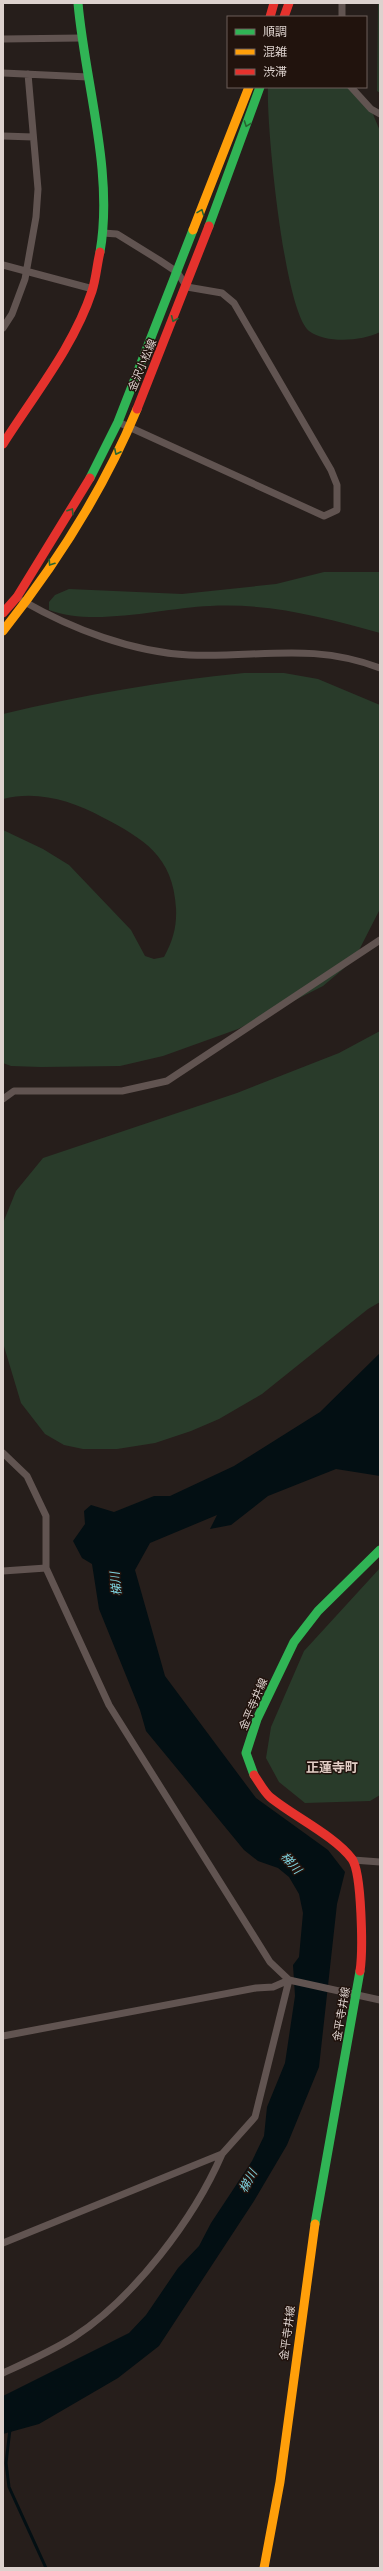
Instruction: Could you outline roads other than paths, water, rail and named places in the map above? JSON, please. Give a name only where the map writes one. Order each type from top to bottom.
[{"type":"main road","points":[[3,444],[67,344],[86,308],[93,290],[104,233],[102,172],[81,38],[78,3]]},
{"type":"main road","points":[[270,16],[274,3]]},
{"type":"main road","points":[[284,16],[289,3]]},
{"type":"main road","name":"金沢小松線","points":[[3,613],[17,597],[83,492],[118,422],[249,88]]},
{"type":"main road","name":"金沢小松線","points":[[3,631],[25,602],[95,497],[129,428],[188,287],[260,88]]},
{"type":"main road","name":"金平寺井線","points":[[264,2568],[280,2482],[319,2196],[357,1996],[363,1954],[359,1891],[353,1860],[324,1834],[268,1796],[254,1775],[246,1753],[257,1719],[294,1642],[318,1611],[380,1550]]},
{"type":"street","points":[[342,3],[342,16]]},
{"type":"street","points":[[3,39],[81,38]]},
{"type":"street","points":[[3,74],[88,77]]},
{"type":"street","points":[[3,328],[12,314],[26,271],[36,217],[38,189],[28,74]]},
{"type":"street","points":[[352,88],[371,109],[380,114]]},
{"type":"street","points":[[3,136],[33,137]]},
{"type":"street","points":[[104,233],[117,234],[177,272],[188,287],[222,293],[234,303],[331,470],[337,485],[337,510],[324,516],[118,422]]},
{"type":"street","points":[[3,265],[93,290]]},
{"type":"street","points":[[17,597],[83,630],[157,652],[222,655],[297,651],[324,653],[353,658],[380,668]]},
{"type":"street","points":[[3,1099],[14,1091],[122,1091],[167,1081],[380,940]]},
{"type":"street","points":[[3,1453],[28,1476],[46,1516],[46,1568],[109,1705],[270,1962],[289,1980],[380,2000]]},
{"type":"street","points":[[3,1571],[46,1568]]},
{"type":"street","points":[[353,1860],[380,1862]]},
{"type":"street","points":[[3,2036],[256,1988],[273,1987],[289,1980]]},
{"type":"street","points":[[3,2373],[74,2337],[114,2306],[138,2280],[190,2214],[222,2154],[256,2117],[289,1980]]},
{"type":"street","points":[[3,2243],[222,2154]]},
{"type":"water","name":"梯川","points":[[380,1353],[380,1476],[336,1469],[268,1496],[231,1525],[210,1529],[217,1515],[150,1543],[135,1570],[165,1676],[256,1798],[328,1850],[345,1872],[337,1904],[319,2067],[287,2145],[254,2201],[159,2346],[118,2378],[39,2424],[3,2434],[3,2396],[129,2333],[146,2315],[178,2268],[199,2246],[211,2223],[252,2161],[264,2136],[267,2107],[285,2063],[295,1996],[293,1965],[299,1957],[303,1913],[299,1894],[289,1877],[278,1868],[258,1861],[244,1850],[146,1731],[140,1710],[99,1609],[92,1564],[82,1558],[73,1541],[85,1524],[84,1511],[91,1505],[114,1512],[154,1496],[170,1496],[234,1466],[320,1412]]},
{"type":"waterway","points":[[10,2429],[6,2463],[9,2487],[46,2568]]},
{"type":"district","name":"正蓮寺町","points":[[332,1767]]}]
